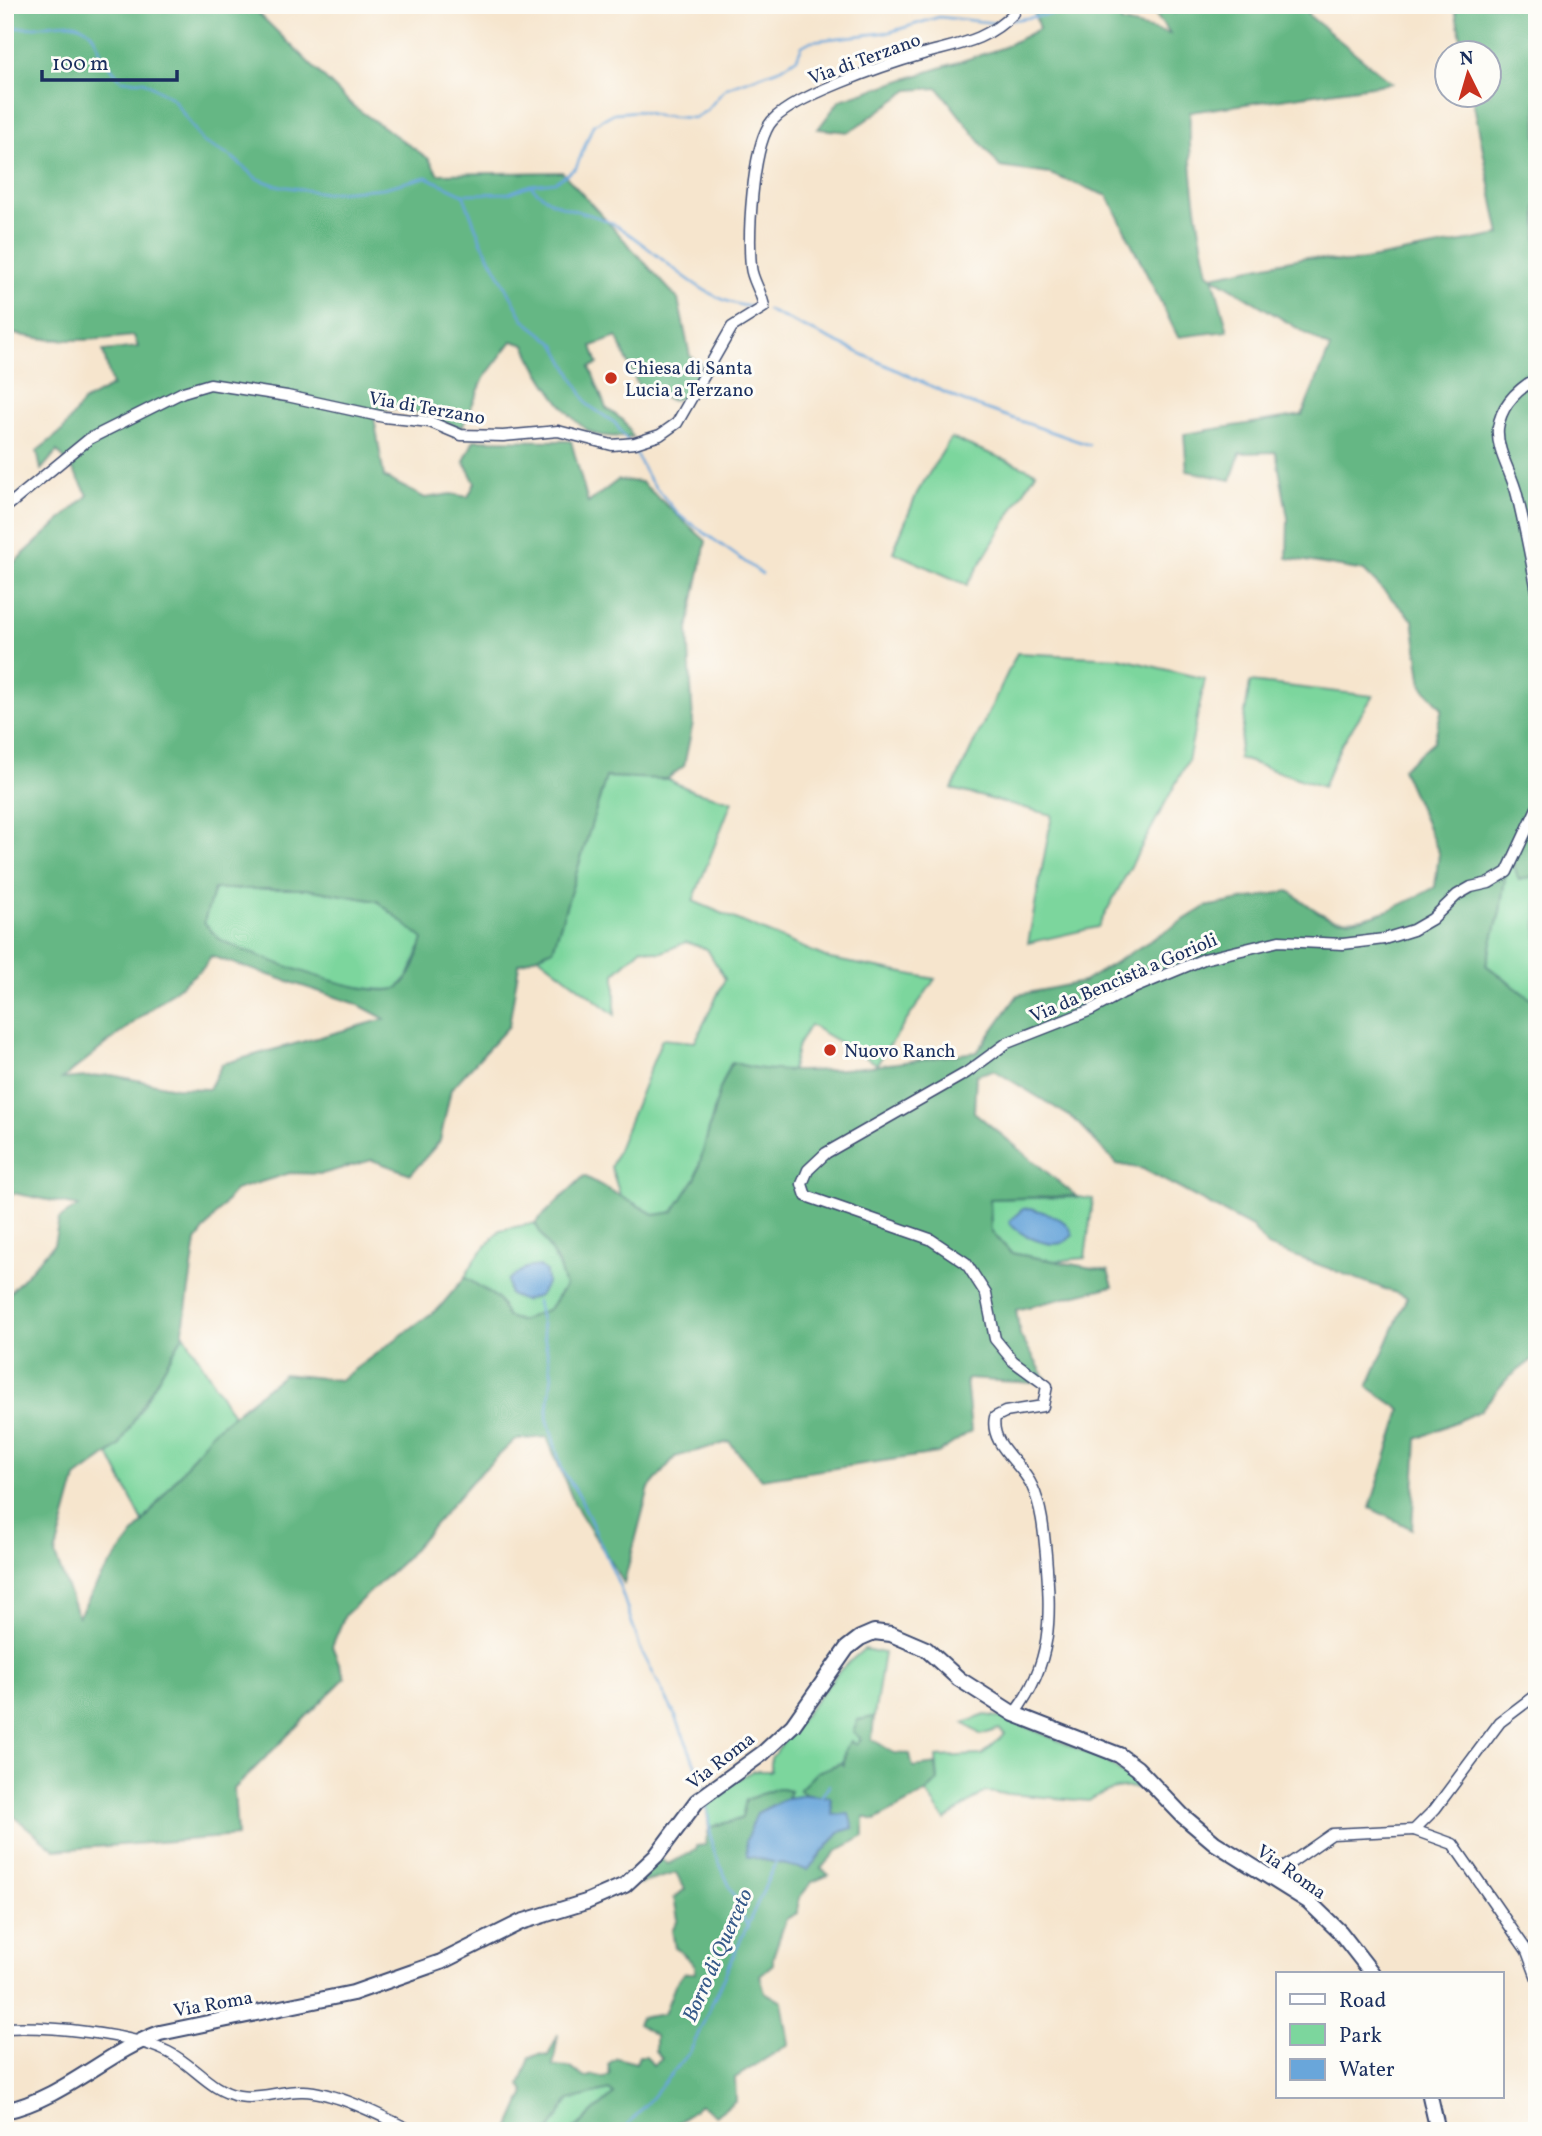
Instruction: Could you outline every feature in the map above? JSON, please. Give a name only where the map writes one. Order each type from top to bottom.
[{"type":"main road","name":"Via Roma","points":[[5,2111],[65,2089],[135,2042],[171,2030],[353,1993],[441,1962],[521,1922],[586,1902],[625,1885],[641,1872],[697,1801],[763,1753],[793,1725],[847,1648],[874,1632],[900,1636],[926,1649],[959,1679],[1014,1714],[1119,1755],[1138,1768],[1183,1816],[1215,1843],[1272,1876],[1308,1901],[1332,1924],[1371,1972]]},
{"type":"main road","points":[[1430,2098],[1438,2131]]},
{"type":"street","name":"Via di Terzano","points":[[5,508],[89,439],[183,392],[210,384],[287,396],[384,417],[430,422],[461,435],[503,436],[558,431],[612,445],[635,443],[660,435],[677,423],[687,410],[732,327],[764,307],[762,291],[751,270],[755,171],[760,146],[770,122],[789,107],[827,89],[903,60],[997,31],[1014,13],[1014,5]]},
{"type":"street","points":[[1537,378],[1517,392],[1506,407],[1498,427],[1502,455],[1517,492],[1537,591]]},
{"type":"street","name":"Via da Bencistà a Gorioli","points":[[1014,1714],[1032,1689],[1041,1666],[1049,1635],[1049,1596],[1038,1504],[1032,1486],[996,1437],[994,1426],[996,1418],[1005,1412],[1043,1406],[1047,1386],[1013,1361],[995,1339],[986,1294],[966,1263],[930,1239],[806,1196],[802,1184],[808,1170],[826,1153],[966,1073],[999,1047],[1091,1010],[1122,993],[1204,959],[1279,941],[1343,944],[1374,941],[1413,930],[1447,906],[1457,895],[1471,887],[1489,883],[1507,872],[1537,808]]},
{"type":"street","points":[[1414,1830],[1435,1809],[1500,1722],[1537,1694]]},
{"type":"street","points":[[1272,1876],[1332,1834],[1414,1830],[1453,1844],[1527,1951],[1537,1978]]},
{"type":"street","points":[[5,2028],[56,2029],[135,2042],[166,2050],[188,2063],[212,2085],[240,2096],[302,2091],[325,2094],[412,2131]]},
{"type":"green space","points":[[5,5],[250,5],[353,106],[429,159],[438,174],[562,172],[678,299],[690,356],[701,364],[685,398],[670,400],[639,388],[617,337],[592,346],[598,364],[590,367],[606,408],[624,421],[633,437],[599,435],[585,428],[554,395],[525,345],[512,341],[484,378],[462,428],[403,408],[373,411],[384,477],[425,498],[451,494],[468,497],[475,483],[464,461],[474,440],[571,441],[588,503],[618,480],[641,482],[706,541],[688,629],[693,723],[684,766],[667,779],[606,777],[553,949],[519,964],[509,1026],[451,1089],[440,1141],[411,1174],[372,1160],[322,1174],[290,1173],[235,1190],[196,1241],[182,1337],[119,1446],[76,1478],[55,1555],[78,1617],[101,1577],[212,1432],[284,1374],[340,1380],[440,1307],[465,1277],[498,1299],[507,1317],[520,1321],[549,1309],[565,1286],[558,1264],[535,1223],[584,1176],[655,1215],[673,1212],[696,1177],[720,1089],[732,1062],[757,1068],[818,1071],[977,1052],[1018,995],[1083,982],[1205,907],[1289,891],[1326,916],[1344,920],[1357,919],[1385,911],[1435,887],[1439,853],[1402,769],[1434,741],[1442,708],[1422,686],[1413,620],[1364,571],[1287,558],[1288,518],[1276,452],[1240,453],[1231,480],[1187,471],[1184,434],[1302,415],[1330,348],[1213,277],[1228,331],[1178,337],[1108,196],[1050,174],[1000,167],[938,88],[909,90],[849,132],[818,129],[840,100],[1002,48],[1039,29],[1032,5],[1120,5],[1121,22],[1170,34],[1148,5],[1171,5],[1174,13],[1216,5],[1316,5],[1307,14],[1392,83],[1190,112],[1194,193],[1208,273],[1212,276],[1306,257],[1348,263],[1500,235],[1475,108],[1504,108],[1504,38],[1461,38],[1454,5],[1537,5],[1537,875],[1519,880],[1509,851],[1500,912],[1486,965],[1537,1004],[1537,1356],[1506,1380],[1480,1411],[1417,1439],[1412,1529],[1370,1508],[1401,1410],[1368,1387],[1407,1297],[1267,1246],[1252,1227],[1143,1169],[1117,1164],[1074,1119],[994,1070],[976,1075],[974,1112],[1076,1196],[990,1199],[991,1231],[1011,1253],[1108,1271],[1113,1286],[1016,1310],[1020,1335],[1049,1384],[966,1379],[971,1431],[938,1453],[761,1479],[729,1442],[675,1457],[649,1488],[624,1583],[575,1505],[547,1437],[515,1440],[472,1481],[403,1561],[345,1615],[332,1646],[345,1678],[234,1789],[237,1836],[55,1850],[5,1809],[5,1298],[54,1244],[59,1219],[78,1206],[13,1193],[5,1202],[5,571],[88,495],[71,466],[57,451],[41,470],[37,451],[62,431],[83,402],[112,386],[103,351],[138,347],[134,336],[69,340],[5,332]],"holes":[[[214,889],[306,889],[377,901],[423,939],[417,959],[404,983],[386,990],[340,983],[312,975],[220,939],[204,922]],[[211,956],[357,1004],[385,1019],[222,1064],[209,1089],[175,1088],[112,1075],[62,1079],[204,967]]]},
{"type":"green space","points":[[951,438],[1036,472],[967,585],[893,552],[917,493]]},
{"type":"green space","points":[[1017,653],[1119,658],[1205,679],[1188,761],[1098,927],[1028,943],[1052,815],[952,789]]},
{"type":"green space","points":[[1250,682],[1373,696],[1340,747],[1323,787],[1238,758]]},
{"type":"green space","points":[[606,777],[667,779],[693,791],[732,801],[693,901],[830,959],[935,979],[877,1064],[810,1025],[798,1045],[791,1072],[754,1070],[731,1063],[720,1089],[696,1177],[673,1213],[655,1215],[620,1195],[611,1167],[662,1039],[695,1042],[725,979],[707,949],[686,942],[660,953],[642,948],[615,973],[615,1015],[538,956],[553,949]]},
{"type":"green space","points":[[1509,849],[1519,880],[1537,875],[1537,1004],[1486,965],[1500,912]]},
{"type":"green space","points":[[306,888],[377,901],[424,939],[408,977],[397,989],[358,987],[284,967],[222,941],[203,922],[214,889]]},
{"type":"green space","points":[[990,1199],[1093,1199],[1085,1258],[1054,1261],[1011,1253],[991,1230]]},
{"type":"green space","points":[[535,1223],[558,1264],[565,1286],[549,1309],[520,1322],[507,1317],[498,1299],[465,1277],[476,1258],[500,1230]]},
{"type":"green space","points":[[184,1334],[233,1415],[212,1432],[143,1522],[109,1454],[119,1446]]},
{"type":"green space","points":[[864,1649],[884,1653],[874,1717],[858,1720],[861,1739],[856,1744],[851,1741],[845,1749],[843,1762],[817,1772],[799,1790],[807,1795],[787,1798],[790,1791],[778,1788],[746,1800],[742,1818],[709,1829],[706,1800],[752,1771],[771,1771],[771,1758],[838,1672]]},
{"type":"green space","points":[[985,1715],[1005,1718],[1105,1760],[1143,1789],[1115,1789],[1089,1801],[985,1792],[945,1820],[926,1793],[938,1780],[936,1757],[982,1755],[1005,1734],[999,1729],[981,1735],[964,1723]]},
{"type":"green space","points":[[874,1717],[872,1739],[894,1753],[910,1754],[913,1767],[936,1764],[938,1780],[926,1793],[875,1820],[864,1817],[864,1836],[837,1851],[821,1868],[829,1875],[812,1882],[799,1898],[797,1913],[786,1919],[773,1964],[760,1975],[765,1992],[782,2002],[789,2044],[735,2078],[736,2100],[715,2116],[700,2104],[669,2131],[572,2131],[614,2094],[609,2090],[569,2100],[549,2131],[508,2131],[525,2093],[520,2085],[530,2058],[539,2054],[548,2056],[558,2034],[553,2066],[569,2067],[585,2078],[594,2075],[604,2078],[610,2074],[608,2064],[617,2058],[636,2063],[639,2056],[646,2056],[653,2065],[662,2058],[655,2051],[655,2035],[637,2024],[640,2018],[664,2014],[676,1983],[684,1973],[695,1973],[695,1965],[675,1947],[672,1930],[678,1919],[674,1898],[685,1889],[676,1873],[639,1884],[641,1872],[656,1856],[668,1864],[696,1850],[697,1846],[705,1845],[709,1829],[742,1818],[746,1800],[778,1788],[790,1791],[787,1798],[757,1813],[747,1856],[808,1870],[839,1832],[853,1828],[833,1815],[830,1797],[807,1795],[799,1790],[817,1772],[841,1763],[844,1765],[845,1749],[851,1741],[856,1744],[861,1739],[853,1732],[858,1720]]},
{"type":"green space","points":[[609,2090],[614,2094],[572,2131],[549,2131],[569,2100]]},
{"type":"water","points":[[1031,1208],[1061,1220],[1073,1235],[1058,1244],[1050,1244],[1018,1231],[1009,1221],[1023,1209]]},
{"type":"water","points":[[539,1266],[546,1272],[547,1283],[539,1296],[523,1301],[509,1294],[508,1280],[526,1268]]},
{"type":"water","points":[[807,1795],[830,1797],[833,1815],[849,1814],[853,1828],[839,1832],[808,1870],[747,1856],[746,1841],[757,1813],[787,1798]]},
{"type":"waterway","points":[[1013,20],[1114,5]]},
{"type":"waterway","points":[[5,25],[28,28],[62,23],[82,27],[91,33],[103,57],[121,80],[144,81],[173,99],[203,142],[232,157],[256,178],[275,185],[324,193],[383,188],[426,177],[463,194],[509,193],[530,185],[555,182],[576,168],[593,125],[614,113],[639,111],[659,116],[694,118],[706,111],[726,88],[782,68],[797,58],[802,46],[811,41],[890,32],[939,17],[996,23]]},
{"type":"waterway","points":[[530,185],[541,195],[561,206],[615,225],[699,287],[737,304],[757,307]]},
{"type":"waterway","points":[[463,194],[481,241],[524,320],[555,344],[588,405],[615,423],[628,442]]},
{"type":"waterway","points":[[767,310],[963,401],[1089,445]]},
{"type":"waterway","points":[[632,447],[649,479],[678,514],[762,574]]},
{"type":"waterway","points":[[537,1301],[552,1375],[547,1417],[562,1470],[580,1497],[620,1587],[641,1650],[676,1717],[705,1789]]},
{"type":"waterway","name":"Borro di Querceto","points":[[820,1799],[829,1785]]},
{"type":"waterway","points":[[706,1799],[712,1846],[748,1928]]},
{"type":"waterway","name":"Borro di Querceto","points":[[623,2131],[690,2052],[776,1862]]},
{"type":"waterway","points":[[91,2127],[96,2131]]},
{"type":"place","name":"Chiesa di Santa Lucia a Terzano","points":[[611,378]]},
{"type":"place","name":"Nuovo Ranch","points":[[830,1050]]}]
